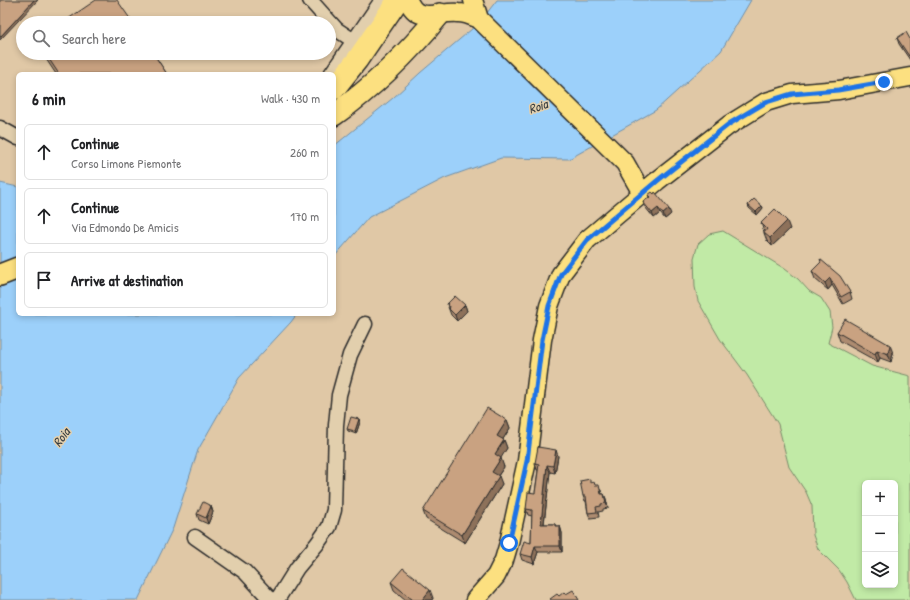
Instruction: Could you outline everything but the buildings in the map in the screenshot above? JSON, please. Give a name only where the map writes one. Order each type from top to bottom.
[{"type":"highway","points":[[336,86],[357,60],[398,0]]},
{"type":"highway","points":[[336,114],[355,100],[390,69],[422,36],[440,14]]},
{"type":"highway","points":[[0,275],[16,269]]},
{"type":"main road","points":[[408,0],[412,8],[420,14],[428,16],[456,12],[479,19],[650,187]]},
{"type":"main road","points":[[440,14],[456,0]]},
{"type":"main road","points":[[473,0],[479,19]]},
{"type":"main road","points":[[474,600],[496,576],[504,560],[527,461],[542,340],[549,306],[561,274],[587,240],[729,124],[766,102],[792,94],[838,90],[910,77]]},
{"type":"street","points":[[310,0],[324,16]]},
{"type":"street","points":[[332,72],[382,0]]},
{"type":"street","points":[[336,29],[354,42]]},
{"type":"street","points":[[0,128],[16,137]]},
{"type":"street","points":[[277,600],[297,568],[329,527],[334,510],[336,425],[339,395],[350,355],[365,324]]},
{"type":"street","points":[[196,538],[245,572],[271,600]]},
{"type":"green space","points":[[723,231],[785,269],[798,279],[809,291],[821,298],[830,312],[832,327],[828,343],[872,366],[910,376],[910,600],[856,600],[839,570],[818,549],[813,535],[812,506],[806,492],[789,467],[778,424],[747,375],[720,339],[698,301],[695,287],[694,258],[698,244],[709,234]]},
{"type":"water","name":"Roia","points":[[497,0],[751,0],[721,51],[656,110],[569,159],[501,158],[445,178],[369,217],[336,255],[336,144],[393,98],[479,23]]},
{"type":"water","name":"Roia","points":[[0,183],[16,187],[16,316],[296,316],[239,378],[198,450],[173,528],[138,600],[0,600]]},
{"type":"route","points":[[509,543],[527,461],[542,340],[549,306],[561,274],[587,240],[657,181],[729,124],[766,102],[792,94],[838,90],[884,82]]}]
